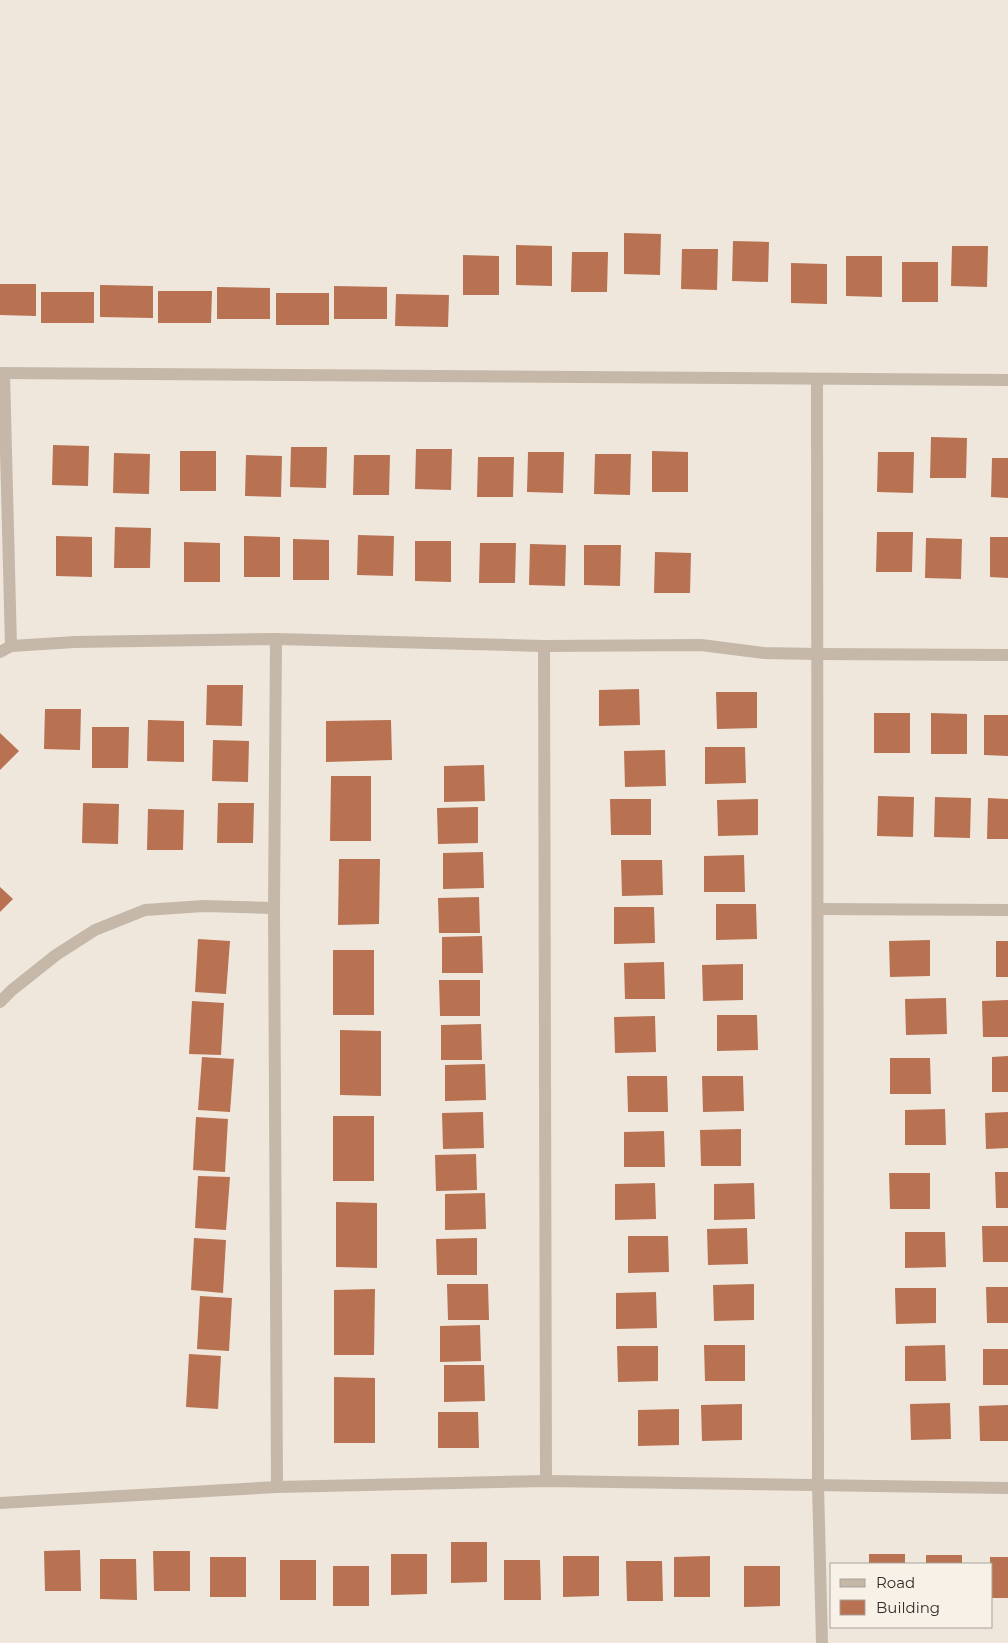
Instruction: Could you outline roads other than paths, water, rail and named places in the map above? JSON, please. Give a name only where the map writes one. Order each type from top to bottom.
[{"type":"street","points":[[1008,380],[2,373],[6,649],[75,642],[276,639],[544,646],[701,645],[764,653],[1008,655]]},
{"type":"street","points":[[817,379],[818,1486],[822,1643]]},
{"type":"street","points":[[276,639],[274,908],[277,1487]]},
{"type":"street","points":[[544,646],[546,1482]]},
{"type":"street","points":[[0,1002],[12,990],[56,956],[95,930],[145,910],[204,906],[274,908]]},
{"type":"street","points":[[818,909],[1008,910]]},
{"type":"street","points":[[0,1503],[277,1487],[546,1482],[1008,1488]]}]
